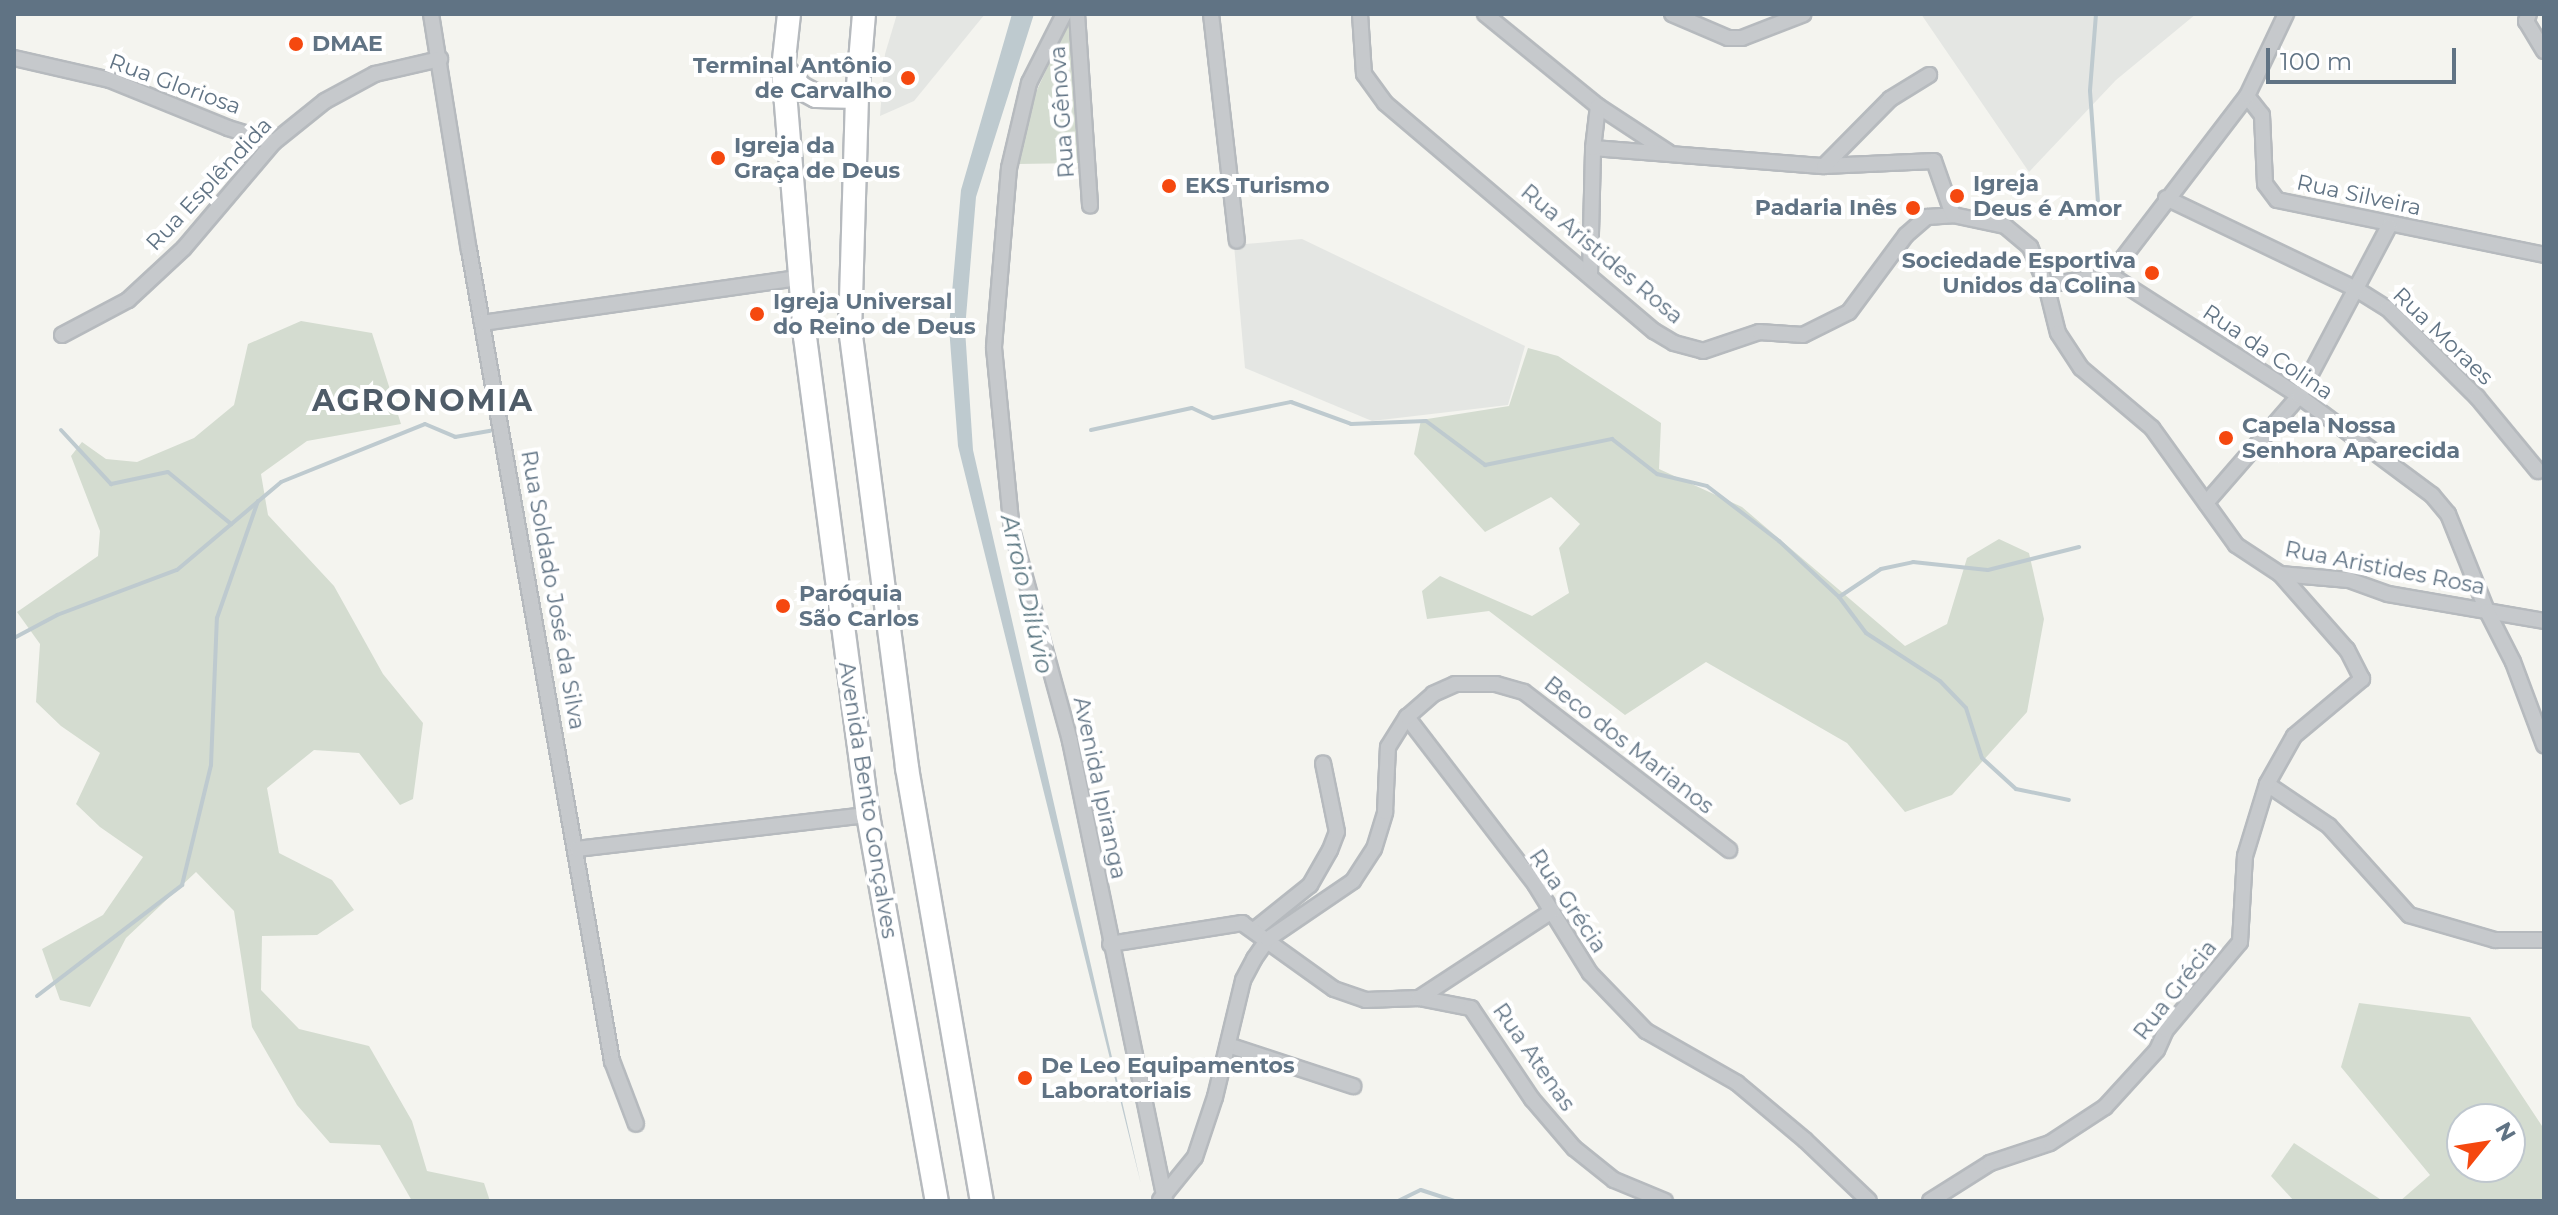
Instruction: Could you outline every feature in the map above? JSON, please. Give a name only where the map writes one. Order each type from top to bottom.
[{"type":"main road","name":"Avenida Bento Gonçalves","points":[[789,14],[783,68],[800,278],[842,636],[868,815],[937,1201]]},
{"type":"main road","name":"Avenida Bento Gonçalves","points":[[864,14],[857,97],[850,328],[907,768],[982,1201]]},
{"type":"main road","points":[[783,68],[801,88],[816,96],[857,97]]},
{"type":"street","name":"Rua Soldado José da Silva","points":[[431,14],[612,1061],[636,1124]]},
{"type":"street","name":"Avenida Ipiranga","points":[[1064,14],[1029,83],[1009,168],[994,348],[1012,530],[1064,718],[1163,1200]]},
{"type":"street","name":"Rua Gênova","points":[[1077,14],[1090,206]]},
{"type":"street","points":[[1211,14],[1237,241]]},
{"type":"street","name":"Rua Aristides Rosa","points":[[1360,14],[1364,74],[1371,88],[1654,331],[1674,343],[1703,351],[1759,332],[1803,335],[1849,312],[1906,235],[1927,217],[1953,215],[2005,226],[2030,247],[2046,285],[2058,333],[2081,368],[2152,428],[2236,545],[2280,574],[2349,580],[2388,594],[2544,621]]},
{"type":"street","points":[[1485,14],[1598,106],[1668,153]]},
{"type":"street","points":[[1672,14],[1728,38],[1742,38],[1804,14]]},
{"type":"street","points":[[2046,285],[2110,275],[2247,96],[2286,14]]},
{"type":"street","points":[[2529,14],[2526,21],[2544,51]]},
{"type":"street","name":"Rua Gloriosa","points":[[14,58],[110,80],[228,128],[274,142]]},
{"type":"street","name":"Rua Esplêndida","points":[[62,335],[128,300],[184,248],[274,142],[325,101],[375,74],[440,59]]},
{"type":"street","points":[[1824,166],[1890,99],[1929,75]]},
{"type":"street","name":"Rua Silveira","points":[[2247,96],[2262,115],[2265,184],[2277,200],[2389,226],[2544,255]]},
{"type":"street","points":[[1590,274],[1593,148],[1598,106]]},
{"type":"street","points":[[1593,148],[1824,166],[1934,161],[1953,215]]},
{"type":"street","name":"Rua Moraes","points":[[2166,198],[2356,289],[2387,308],[2466,386],[2538,471]]},
{"type":"street","points":[[2206,503],[2299,396],[2389,226]]},
{"type":"street","name":"Rua da Colina","points":[[2110,275],[2299,396],[2432,495],[2448,514],[2487,611],[2513,662],[2544,745]]},
{"type":"street","points":[[482,323],[800,278]]},
{"type":"street","name":"Rua Grécia","points":[[1930,1201],[1990,1163],[2050,1143],[2105,1107],[2157,1050],[2166,1030],[2232,956],[2240,942],[2245,856],[2267,784],[2294,736],[2362,679],[2347,650],[2280,574]]},
{"type":"street","name":"Beco dos Marianos","points":[[1163,1200],[1195,1157],[1228,1045],[1243,980],[1268,939],[1353,881],[1374,849],[1385,812],[1388,747],[1407,717],[1433,694],[1455,684],[1496,684],[1524,692],[1729,850]]},
{"type":"street","name":"Rua Grécia","points":[[1407,717],[1448,767],[1552,911],[1590,973],[1646,1031],[1737,1083],[1805,1140],[1869,1201]]},
{"type":"street","points":[[1110,944],[1233,923],[1242,923],[1254,930],[1310,885],[1337,832],[1323,763]]},
{"type":"street","points":[[2267,784],[2329,826],[2410,916],[2495,940],[2544,940]]},
{"type":"street","points":[[577,849],[868,815]]},
{"type":"street","points":[[1419,998],[1552,911]]},
{"type":"street","name":"Rua Atenas","points":[[1254,930],[1334,989],[1366,1000],[1419,998],[1473,1009],[1532,1099],[1574,1148],[1614,1180],[1665,1201]]},
{"type":"street","points":[[1228,1045],[1353,1086]]},
{"type":"shaded area","name":"Terminal Antônio de Carvalho","points":[[897,14],[985,14],[914,101],[880,116],[885,54]]},
{"type":"shaded area","name":"Arroio Dilúvio","points":[[1012,14],[1034,14],[976,197],[965,329],[973,450],[1141,1184],[958,446],[949,327],[961,190]]},
{"type":"shaded area","points":[[1921,14],[2196,14],[2116,80],[2029,172]]},
{"type":"shaded area","points":[[1071,17],[1080,163],[1018,164],[1036,92]]},
{"type":"shaded area","points":[[1302,239],[1525,346],[1508,405],[1372,421],[1245,368],[1234,245]]},
{"type":"shaded area","points":[[301,321],[372,333],[401,424],[307,441],[261,474],[268,515],[334,586],[383,674],[423,723],[413,799],[400,805],[359,753],[314,750],[267,788],[279,853],[332,880],[354,910],[317,935],[262,936],[261,990],[299,1029],[369,1046],[412,1121],[427,1171],[484,1183],[490,1201],[412,1201],[380,1145],[330,1143],[297,1105],[252,1027],[234,911],[196,872],[126,938],[90,1007],[60,1000],[42,949],[103,915],[143,857],[100,827],[76,804],[100,753],[61,726],[36,702],[40,644],[17,612],[98,556],[100,531],[71,456],[82,442],[106,459],[137,462],[194,438],[234,405],[248,344]]},
{"type":"shaded area","points":[[1528,348],[1558,356],[1661,423],[1659,469],[1742,507],[1905,646],[1947,624],[1967,558],[1999,539],[2029,553],[2044,619],[2027,712],[1952,795],[1905,812],[1847,743],[1706,662],[1625,715],[1489,611],[1427,619],[1422,591],[1440,576],[1532,616],[1569,593],[1559,548],[1580,524],[1551,497],[1485,532],[1414,454],[1421,420],[1509,406]]},
{"type":"shaded area","points":[[2359,1003],[2470,1017],[2544,1129],[2544,1201],[2400,1201],[2430,1175],[2341,1067]]},
{"type":"shaded area","points":[[2294,1143],[2383,1201],[2294,1201],[2271,1176]]},
{"type":"waterway","points":[[2096,14],[2090,91],[2099,216]]},
{"type":"waterway","points":[[1091,430],[1192,408],[1213,418],[1291,402],[1351,424],[1426,421],[1485,465],[1612,439],[1657,474],[1707,486],[1779,541],[1839,597],[1866,633],[1940,681],[1966,708],[1982,758],[2016,789],[2069,800]]},
{"type":"waterway","points":[[14,638],[57,615],[177,570],[281,482],[425,424],[455,437],[490,431]]},
{"type":"waterway","points":[[61,430],[111,484],[168,472],[231,524]]},
{"type":"waterway","points":[[37,996],[182,885],[211,765],[217,618],[258,501]]},
{"type":"waterway","points":[[1839,597],[1881,569],[1913,562],[1988,570],[2079,547]]},
{"type":"waterway","points":[[1398,1201],[1421,1190],[1454,1201]]},
{"type":"place","name":"DMAE","points":[[296,44]]},
{"type":"place","name":"Terminal Antônio de Carvalho","points":[[908,78]]},
{"type":"place","name":"Igreja da Graça de Deus","points":[[718,158]]},
{"type":"place","name":"EKS Turismo","points":[[1169,186]]},
{"type":"place","name":"Igreja Deus é Amor","points":[[1957,196]]},
{"type":"place","name":"Padaria Inês","points":[[1913,208]]},
{"type":"place","name":"Sociedade Esportiva Unidos da Colina","points":[[2152,273]]},
{"type":"place","name":"Igreja Universal do Reino de Deus","points":[[757,314]]},
{"type":"place","name":"Capela Nossa Senhora Aparecida","points":[[2226,438]]},
{"type":"place","name":"Paróquia São Carlos","points":[[783,606]]},
{"type":"place","name":"De Leo Equipamentos Laboratoriais","points":[[1025,1078]]},
{"type":"district","name":"AGRONOMIA","points":[[423,401]]}]
